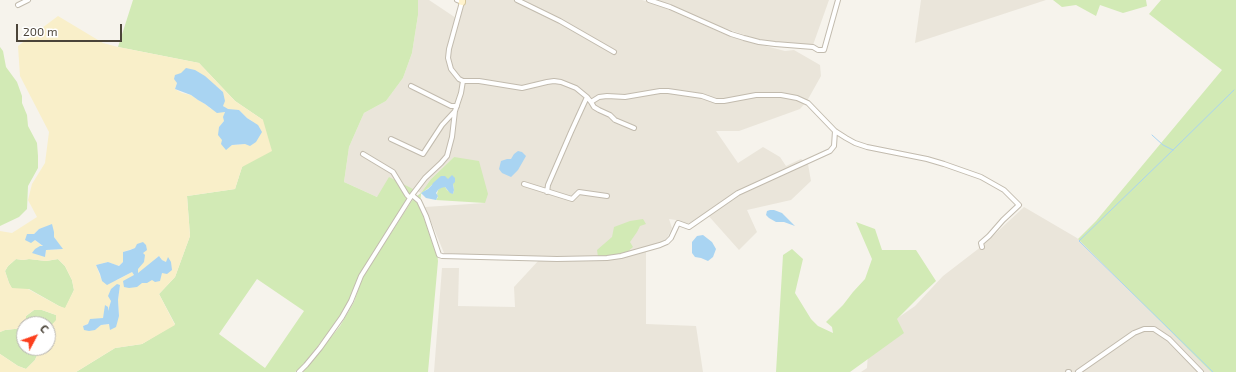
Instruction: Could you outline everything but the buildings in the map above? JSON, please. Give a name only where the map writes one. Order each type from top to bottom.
[{"type":"street","points":[[18,5],[28,0]]},
{"type":"street","points":[[517,0],[560,21],[614,52]]},
{"type":"street","points":[[649,0],[744,38],[759,42],[813,47],[818,50],[824,50],[838,0]]},
{"type":"street","points":[[460,1],[448,58],[451,69],[459,79],[463,81],[522,88],[548,82],[561,82],[576,88],[587,97],[594,107],[610,115],[615,120],[634,128]]},
{"type":"street","points":[[299,372],[320,348],[342,317],[351,302],[361,276],[411,196],[447,156],[463,81]]},
{"type":"street","points":[[411,86],[456,109]]},
{"type":"street","points":[[591,102],[599,97],[607,96],[625,98],[668,91],[702,96],[716,101],[756,95],[781,95],[798,98],[808,103],[835,131],[846,138],[867,147],[927,159],[944,164],[981,177],[1004,190],[1019,205],[981,243],[982,246]]},
{"type":"street","points":[[547,192],[548,185],[587,97]]},
{"type":"street","points":[[391,139],[423,154],[442,125],[456,109]]},
{"type":"street","points":[[363,154],[393,172],[407,195],[419,201],[426,216],[439,255],[557,259],[607,258],[621,256],[667,242],[671,238],[678,223],[689,227],[738,193],[830,151],[834,146],[835,131]]},
{"type":"street","points":[[524,184],[547,192],[572,198],[579,192],[607,196]]},
{"type":"street","points":[[1078,372],[1134,334],[1144,329],[1154,329],[1169,339],[1201,372]]},
{"type":"shaded area","points":[[418,0],[429,0],[456,18],[460,19],[465,0],[642,0],[658,5],[731,37],[785,51],[794,50],[820,65],[821,76],[807,101],[800,109],[739,131],[716,131],[738,163],[763,147],[780,157],[786,166],[801,159],[808,164],[811,181],[791,200],[747,210],[757,232],[739,250],[706,213],[686,225],[676,220],[669,219],[672,228],[667,238],[659,243],[628,252],[598,257],[520,257],[444,253],[425,207],[485,203],[454,157],[431,179],[421,193],[417,191],[377,197],[344,182],[349,147],[364,113],[386,101],[403,78],[412,53],[418,15]]},
{"type":"shaded area","points":[[653,0],[829,0],[813,45],[785,44],[756,39]]},
{"type":"shaded area","points":[[921,0],[1046,0],[915,43]]},
{"type":"shaded area","points":[[1024,207],[1077,238],[1211,372],[861,372],[867,368],[869,338],[915,306],[943,276],[982,246]]},
{"type":"shaded area","points":[[638,252],[646,252],[646,324],[696,326],[703,372],[434,372],[442,268],[459,268],[458,306],[515,307],[514,287],[539,260],[597,260]]},
{"type":"green space","points":[[133,0],[418,0],[418,15],[412,53],[403,78],[386,101],[364,113],[349,147],[344,182],[377,197],[389,177],[417,191],[407,202],[359,275],[343,313],[302,367],[295,372],[76,372],[115,348],[142,344],[175,324],[159,294],[175,277],[190,236],[187,196],[235,189],[242,167],[263,120],[235,101],[199,63],[118,47]],"holes":[[[257,279],[304,311],[265,368],[219,334]]]},
{"type":"green space","points":[[1053,0],[1146,0],[1147,6],[1123,13],[1100,5],[1096,16],[1076,5],[1062,7]]},
{"type":"green space","points":[[1161,0],[1236,0],[1236,372],[1211,372],[1078,239],[1096,221],[1222,70],[1149,14]]},
{"type":"green space","points":[[0,47],[3,51],[6,67],[17,82],[22,96],[22,103],[27,115],[28,126],[37,143],[38,168],[28,186],[27,209],[19,217],[0,226]]},
{"type":"green space","points":[[454,157],[479,161],[488,194],[485,203],[436,200],[438,197],[438,190],[441,187],[445,187],[453,194],[453,184],[448,179],[432,185],[421,194],[420,206],[437,253],[438,261],[428,372],[303,372],[340,326],[354,302],[362,278],[413,199],[421,193],[431,179]]},
{"type":"green space","points":[[643,219],[646,224],[640,226],[630,242],[633,247],[625,254],[598,257],[597,250],[612,237],[614,227],[630,221]]},
{"type":"green space","points":[[856,222],[875,229],[882,250],[916,250],[936,281],[897,319],[904,333],[850,372],[776,372],[783,255],[792,249],[803,259],[795,293],[811,319],[818,326],[833,333],[832,327],[826,322],[865,279],[872,259]]},
{"type":"green space","points":[[16,259],[46,261],[58,259],[65,266],[72,280],[74,290],[65,309],[29,289],[12,289],[5,271]]},
{"type":"green space","points":[[34,310],[42,310],[56,315],[57,320],[56,321],[56,316],[26,316]]},
{"type":"green space","points":[[16,329],[16,356],[37,356],[35,360],[26,369],[18,366],[0,354],[0,332]]},
{"type":"sand","points":[[58,16],[103,43],[199,63],[235,101],[263,120],[272,151],[242,167],[235,189],[187,196],[190,236],[175,277],[159,294],[175,325],[142,344],[115,348],[76,372],[0,372],[0,354],[18,366],[26,369],[35,360],[37,356],[56,356],[56,315],[42,310],[34,310],[26,316],[16,316],[16,329],[0,332],[0,231],[12,233],[37,217],[28,200],[32,184],[45,163],[49,132],[20,76],[18,46]],"holes":[[[177,83],[216,86],[223,92],[223,106],[228,110],[239,110],[252,121],[245,144],[232,145],[226,149],[219,127],[224,121],[225,112],[211,109],[191,95],[182,93],[175,89]],[[46,227],[54,232],[54,237],[62,249],[46,250],[45,257],[44,247],[27,234],[34,234],[39,229]],[[135,248],[138,274],[159,256],[166,262],[168,257],[161,275],[142,283],[132,272],[117,280],[102,281],[96,265],[108,262],[118,266],[123,262],[123,252]],[[16,259],[46,261],[58,259],[65,266],[72,280],[74,290],[65,308],[28,289],[12,288],[5,271]],[[120,285],[118,300],[119,316],[110,324],[101,325],[95,330],[83,326],[103,318],[106,305],[108,313],[111,301]]]},
{"type":"water","points":[[186,68],[195,70],[205,76],[223,92],[225,101],[223,106],[228,109],[239,110],[247,118],[258,125],[262,132],[256,142],[250,146],[245,144],[232,145],[226,150],[221,144],[222,140],[218,135],[219,127],[224,121],[223,117],[225,112],[217,113],[191,95],[175,89],[177,83],[174,79],[175,75],[181,73]]},
{"type":"water","points":[[518,151],[522,152],[526,156],[518,170],[511,177],[502,173],[499,169],[501,161],[511,159]]},
{"type":"water","points":[[452,175],[455,178],[455,182],[453,184],[453,194],[450,193],[445,187],[438,190],[436,193],[438,196],[436,200],[426,198],[421,193],[428,189],[441,176],[445,176],[448,179]]},
{"type":"water","points":[[770,210],[782,213],[795,226],[784,222],[776,222],[769,218],[766,215],[767,211]]},
{"type":"water","points":[[52,224],[54,237],[63,249],[46,250],[45,257],[32,253],[35,249],[43,246],[35,240],[31,243],[25,240],[27,234],[34,234],[39,229]]},
{"type":"water","points":[[703,235],[712,242],[716,249],[713,257],[708,261],[695,257],[692,253],[692,242],[697,236]]},
{"type":"water","points":[[143,242],[146,245],[147,250],[143,253],[145,255],[144,262],[138,269],[138,273],[159,256],[166,262],[168,257],[171,262],[172,270],[167,274],[162,273],[160,281],[155,282],[152,280],[147,283],[142,283],[137,287],[124,287],[123,281],[134,275],[132,272],[107,285],[102,281],[96,265],[108,262],[119,266],[123,262],[123,252],[135,248],[137,244]]},
{"type":"water","points":[[117,284],[120,285],[118,300],[119,316],[116,327],[110,330],[109,324],[101,325],[95,330],[84,330],[83,326],[88,324],[90,319],[103,318],[105,305],[108,307],[108,311],[111,301],[108,296],[111,289]]},
{"type":"waterway","points":[[1213,372],[1079,241],[1234,90]]},
{"type":"waterway","points":[[1152,135],[1163,145],[1173,150]]}]
